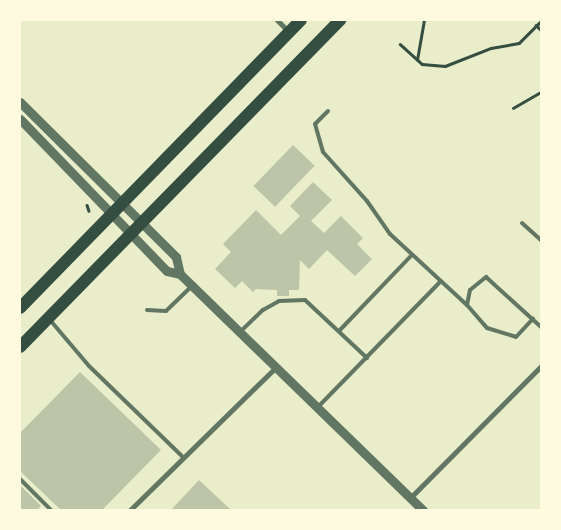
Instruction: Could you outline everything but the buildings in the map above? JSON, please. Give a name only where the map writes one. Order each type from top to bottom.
[{"type":"main road","points":[[20,308],[301,20]]},
{"type":"main road","points":[[20,347],[340,20]]},
{"type":"street","points":[[277,20],[289,32]]},
{"type":"street","points":[[20,102],[123,202],[176,257],[180,274],[238,333],[274,369],[318,407],[423,510]]},
{"type":"street","points":[[20,119],[167,271],[180,274]]},
{"type":"street","points":[[410,498],[541,366]]},
{"type":"street","points":[[130,510],[182,456],[274,369]]},
{"type":"lane","points":[[328,111],[315,124],[323,152],[412,255],[468,305],[475,319],[501,335],[516,337],[533,320]]},
{"type":"lane","points":[[522,223],[541,240]]},
{"type":"lane","points":[[339,330],[412,255]]},
{"type":"lane","points":[[468,305],[470,290],[486,277],[541,327]]},
{"type":"lane","points":[[318,407],[440,282]]},
{"type":"lane","points":[[147,310],[166,311],[192,286]]},
{"type":"lane","points":[[238,333],[263,310],[279,301],[305,300],[367,358]]},
{"type":"lane","points":[[48,318],[89,366],[182,456]]},
{"type":"lane","points":[[20,479],[51,510]]},
{"type":"path","points":[[417,60],[424,20]]},
{"type":"path","points":[[400,44],[417,60],[430,66],[445,66],[491,48],[519,43],[541,21]]},
{"type":"path","points":[[536,25],[541,30]]},
{"type":"path","points":[[513,108],[541,92]]}]
